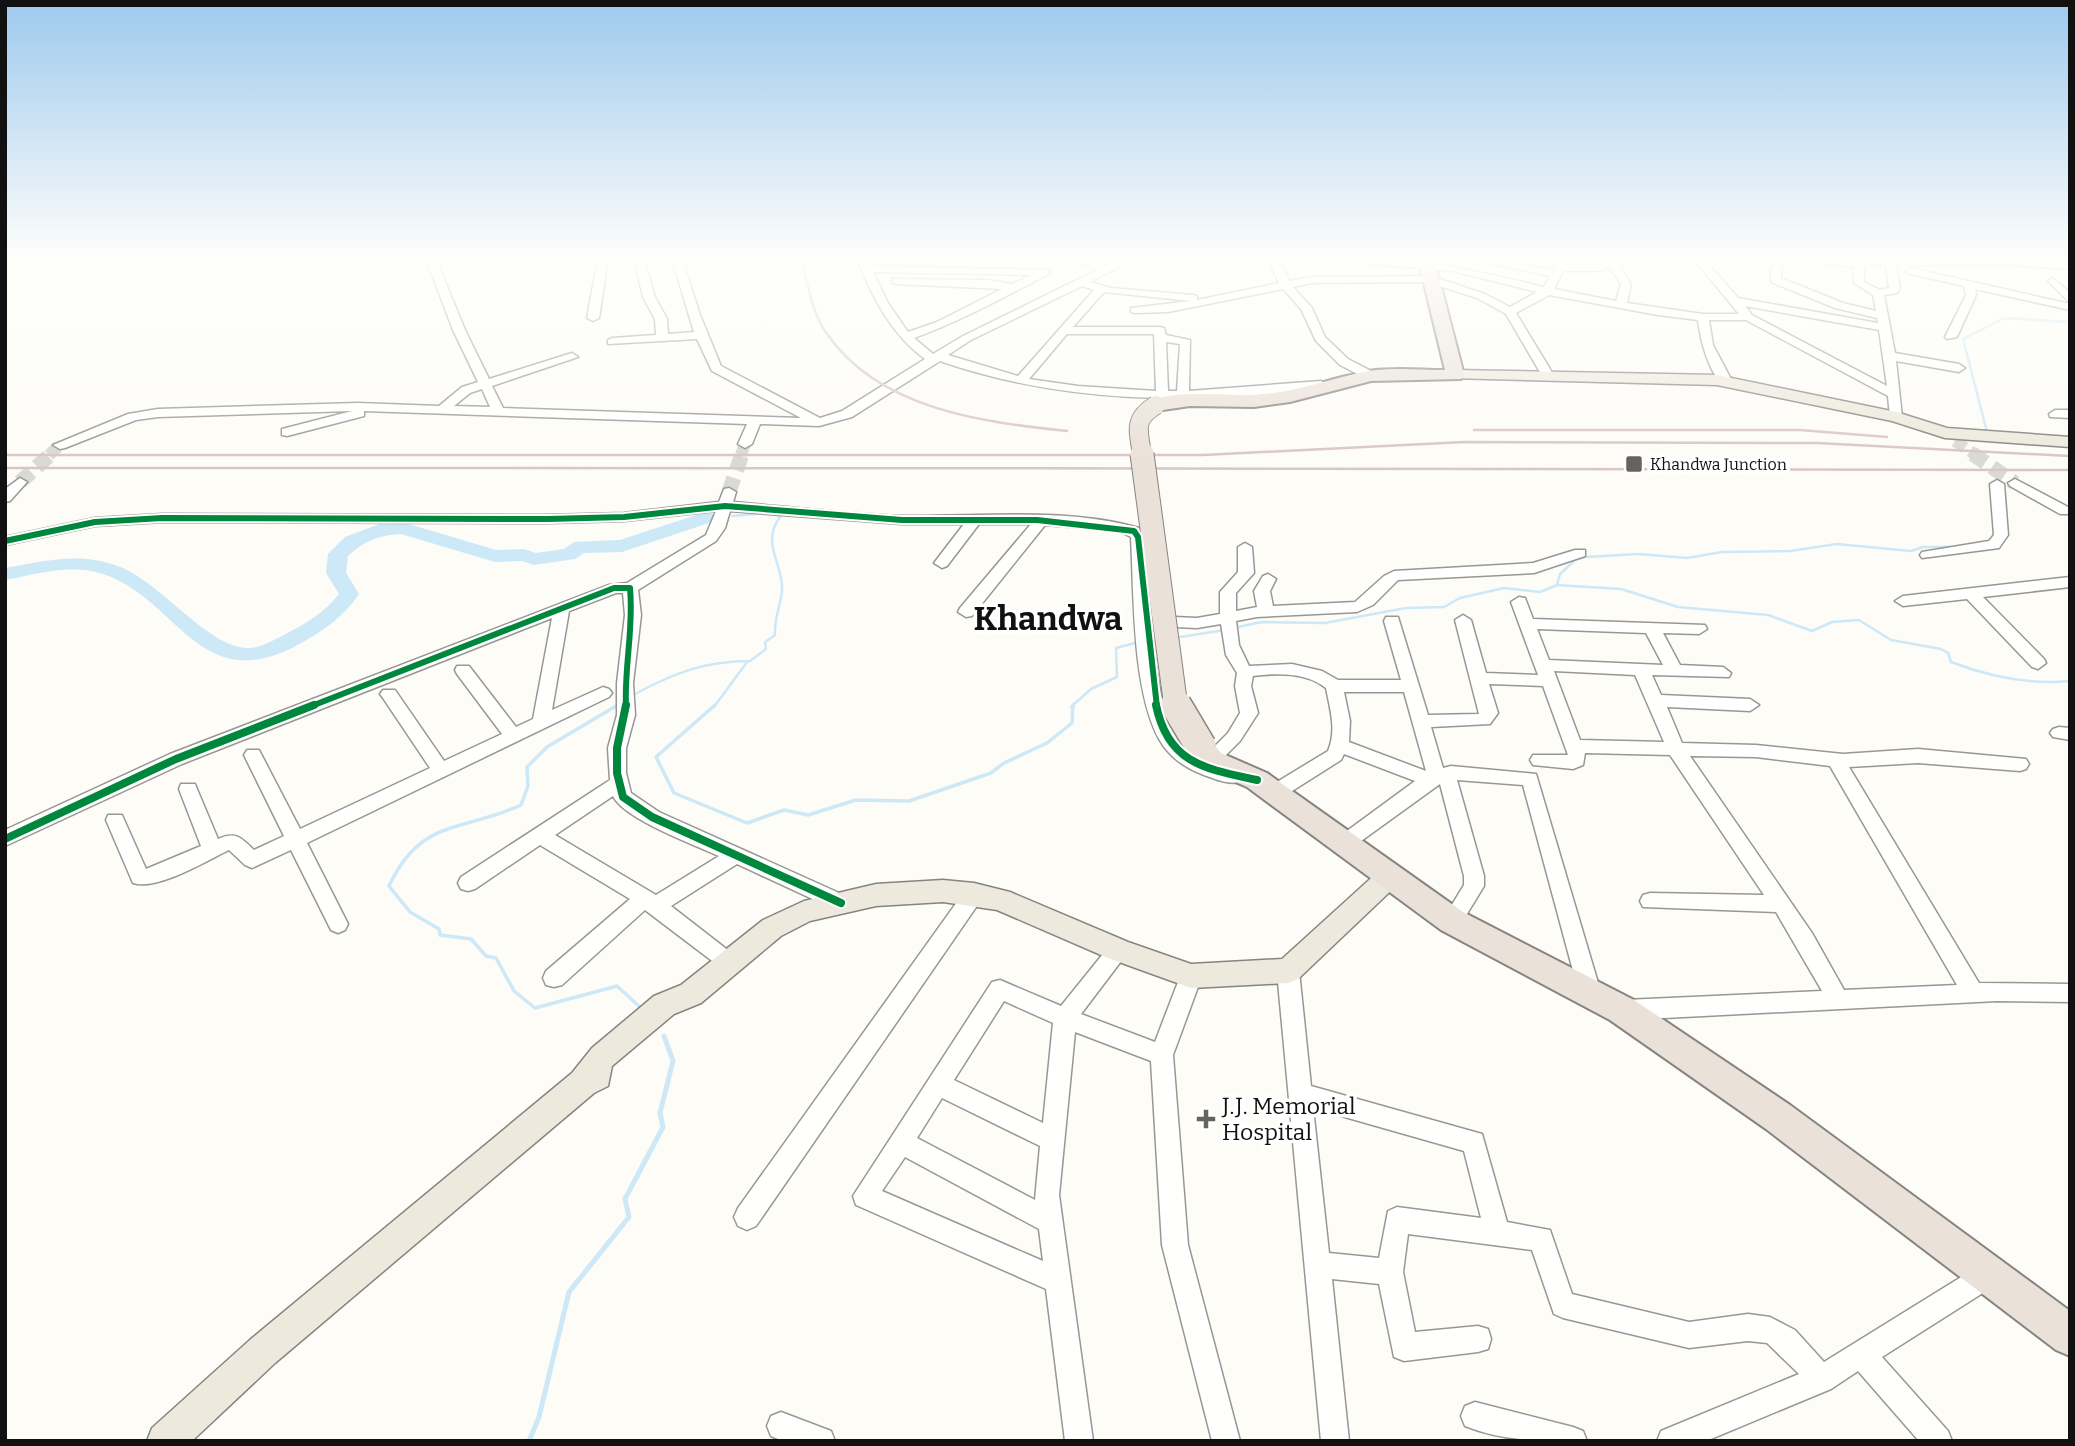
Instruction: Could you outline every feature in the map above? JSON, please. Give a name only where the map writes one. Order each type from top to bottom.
[{"type":"highway","points":[[1443,326],[1455,374],[1371,376],[1311,393],[1254,401],[1159,399],[1142,414],[1138,424],[1173,699],[1182,720],[1206,753],[1265,787],[1452,921],[1622,1010],[1778,1117],[2070,1336]]},
{"type":"main road","points":[[1455,374],[1547,374],[1726,381],[1896,417],[1950,437],[2070,442]]},
{"type":"main road","points":[[165,1441],[262,1351],[614,1056],[731,964],[772,928],[804,912],[876,895],[943,891],[974,894],[1001,900],[1118,950],[1191,976],[1288,971],[1389,877]]},
{"type":"street","points":[[458,326],[499,412]]},
{"type":"street","points":[[661,326],[662,338]]},
{"type":"street","points":[[699,326],[710,360],[716,368],[801,414],[823,421]]},
{"type":"street","points":[[899,326],[905,337],[935,357],[990,374],[1159,399],[1183,394],[1263,393],[1345,382]]},
{"type":"street","points":[[905,337],[934,326]]},
{"type":"street","points":[[60,445],[133,418],[158,413],[383,407],[823,421],[847,414],[935,357],[993,326]]},
{"type":"street","points":[[1021,380],[1068,326]]},
{"type":"street","points":[[1314,326],[1320,340],[1344,362],[1371,376]]},
{"type":"street","points":[[1518,326],[1547,374]]},
{"type":"street","points":[[1703,326],[1703,335],[1726,381]]},
{"type":"street","points":[[1766,326],[1895,395]]},
{"type":"street","points":[[1885,326],[1896,417]]},
{"type":"street","points":[[1951,337],[1956,326]]},
{"type":"street","points":[[1064,331],[1160,330],[1159,399]]},
{"type":"street","points":[[612,342],[703,335]]},
{"type":"street","points":[[1160,337],[1186,342],[1183,394]]},
{"type":"street","points":[[1890,356],[1959,368]]},
{"type":"street","points":[[443,409],[466,390],[572,357]]},
{"type":"street","points":[[287,432],[383,407]]},
{"type":"street","points":[[2055,414],[2070,414]]},
{"type":"street","points":[[744,444],[755,418]]},
{"type":"street","points":[[5,498],[20,482]]},
{"type":"street","points":[[2015,483],[2068,510]]},
{"type":"street","points":[[1927,555],[1994,545],[2001,535],[1997,484]]},
{"type":"street","points":[[5,839],[176,759],[614,588],[630,588],[711,538],[718,528],[727,499]]},
{"type":"street","points":[[5,541],[95,522],[162,518],[624,517],[727,499],[902,520],[1042,520],[1134,531],[1138,537],[1151,677],[1160,724],[1176,748],[1204,769],[1265,787],[1335,755],[1341,746],[1342,735],[1334,686]]},
{"type":"street","points":[[965,612],[1042,520]]},
{"type":"street","points":[[942,563],[974,521]]},
{"type":"street","points":[[1245,547],[1246,572],[1228,592],[1228,632],[1235,661],[1245,672]]},
{"type":"street","points":[[1147,627],[1197,623],[1266,612],[1357,607],[1368,602],[1385,582],[1394,576],[1534,568],[1580,553]]},
{"type":"street","points":[[1266,612],[1262,591],[1268,579]]},
{"type":"street","points":[[1903,601],[2070,582]]},
{"type":"street","points":[[630,588],[634,597],[634,615],[625,683],[626,715],[617,748],[622,797],[652,817],[735,856],[765,866],[841,903]]},
{"type":"street","points":[[1970,592],[2038,663]]},
{"type":"street","points":[[1519,602],[1577,760],[1539,760]]},
{"type":"street","points":[[541,722],[562,608]]},
{"type":"street","points":[[1421,721],[1484,720],[1489,713],[1463,620]]},
{"type":"street","points":[[1392,621],[1438,778],[1474,876],[1474,886],[1452,921]]},
{"type":"street","points":[[1527,624],[1699,629]]},
{"type":"street","points":[[1652,628],[1675,671]]},
{"type":"street","points":[[1481,678],[1641,669],[1723,673]]},
{"type":"street","points":[[1641,669],[1677,751],[1805,939],[1838,999]]},
{"type":"street","points":[[463,670],[513,736]]},
{"type":"street","points":[[1245,672],[1255,670],[1316,673],[1334,686],[1410,686]]},
{"type":"street","points":[[1206,753],[1234,737],[1249,713],[1243,686],[1245,672]]},
{"type":"street","points":[[115,820],[140,877],[150,877],[234,841],[248,859],[252,860],[603,693]]},
{"type":"street","points":[[388,694],[441,770]]},
{"type":"street","points":[[1654,701],[1750,705]]},
{"type":"street","points":[[1341,746],[1438,778],[1530,779],[1590,993]]},
{"type":"street","points":[[1574,746],[1677,751],[1756,751],[1836,760],[1919,756],[2020,764]]},
{"type":"street","points":[[253,755],[338,924]]},
{"type":"street","points":[[1836,760],[1973,993]]},
{"type":"street","points":[[1343,844],[1438,778]]},
{"type":"street","points":[[468,883],[619,783]]},
{"type":"street","points":[[188,789],[212,849]]},
{"type":"street","points":[[538,835],[650,902],[731,964]]},
{"type":"street","points":[[554,978],[650,902],[735,856]]},
{"type":"street","points":[[747,1217],[974,894]]},
{"type":"street","points":[[1650,901],[1781,904]]},
{"type":"street","points":[[1079,1441],[1046,1195],[1065,1018],[1118,950]]},
{"type":"street","points":[[1288,971],[1335,1441]]},
{"type":"street","points":[[1191,976],[1163,1055],[1175,1245],[1226,1441]]},
{"type":"street","points":[[1058,1281],[865,1196],[1000,989],[1065,1018],[1163,1055]]},
{"type":"street","points":[[1622,1010],[1973,993],[2070,993]]},
{"type":"street","points":[[938,1084],[1052,1140]]},
{"type":"street","points":[[1302,1094],[1474,1142],[1497,1233]]},
{"type":"street","points":[[901,1142],[1050,1221]]},
{"type":"street","points":[[1478,1339],[1404,1347],[1390,1272],[1397,1220],[1541,1239],[1563,1305],[1689,1335],[1709,1335],[1751,1328],[1772,1330],[1821,1379]]},
{"type":"street","points":[[1318,1265],[1390,1272]]},
{"type":"street","points":[[1671,1441],[1821,1379],[1989,1275]]},
{"type":"street","points":[[1861,1354],[1938,1441]]},
{"type":"street","points":[[1475,1416],[1573,1441]]},
{"type":"street","points":[[781,1426],[821,1441]]},
{"type":"waterway","points":[[1987,326],[1963,339],[1987,432]]},
{"type":"waterway","points":[[732,516],[767,513]]},
{"type":"waterway","points":[[635,694],[690,670],[719,663],[750,661],[766,649],[765,642],[775,635],[782,591],[782,581],[772,545],[774,527],[780,517],[775,514]]},
{"type":"waterway","points":[[5,574],[68,564],[106,568],[136,582],[208,640],[223,649],[251,655],[299,636],[337,609],[349,594],[336,573],[338,554],[352,541],[382,529],[402,528],[495,556],[524,555],[534,559],[575,553],[574,548],[622,546],[708,517]]},
{"type":"waterway","points":[[1557,585],[1560,574],[1575,560],[1585,557],[1639,554],[1687,558],[1722,552],[1790,551],[1837,544],[1911,551],[1923,547],[1955,547]]},
{"type":"waterway","points":[[1233,628],[1262,622],[1325,623],[1406,608],[1444,607],[1460,598],[1504,588],[1540,592],[1557,585]]},
{"type":"waterway","points":[[1557,585],[1621,589],[1678,607],[1768,615],[1812,631],[1832,622],[1859,620],[1891,640],[1941,649],[1948,653],[1951,662],[1980,672],[2024,681],[2070,681]]},
{"type":"waterway","points":[[1174,638],[1225,630]]},
{"type":"waterway","points":[[1073,705],[1091,689],[1117,677],[1116,648],[1139,642]]},
{"type":"waterway","points":[[714,707],[747,662]]},
{"type":"waterway","points":[[715,705],[656,757],[674,793],[747,823],[784,810],[808,815],[856,800],[909,801],[991,773],[1004,763],[1047,743],[1072,723],[1073,705]]},
{"type":"waterway","points":[[616,706],[547,747],[527,767],[528,786],[521,805],[430,837],[415,848],[389,886],[410,912],[439,929],[440,935],[471,939],[486,956],[496,958],[514,991],[535,1008],[617,986],[642,1009]]},
{"type":"waterway","points":[[529,1441],[539,1417],[569,1292],[629,1217],[625,1199],[663,1127],[660,1113],[673,1061],[664,1036]]},
{"type":"tunnel","points":[[1955,441],[1976,455]]},
{"type":"tunnel","points":[[741,455],[745,444]]},
{"type":"tunnel","points":[[49,455],[60,445]]},
{"type":"tunnel","points":[[20,482],[51,454]]},
{"type":"tunnel","points":[[729,492],[742,454]]},
{"type":"tunnel","points":[[1973,454],[2015,483]]},
{"type":"railway","points":[[822,326],[849,360],[875,380],[904,396],[935,408],[968,416],[1067,431]]},
{"type":"railway","points":[[1474,430],[1800,430],[1887,437]]},
{"type":"railway","points":[[5,455],[1203,455],[1464,442],[1817,443],[2070,456]]},
{"type":"railway","points":[[5,468],[2070,470]]},
{"type":"cycle path","points":[[5,541],[95,522],[162,518],[548,519],[624,517],[725,506],[902,520],[1037,520],[1120,527],[1134,531],[1138,537],[1151,677],[1160,724],[1169,740],[1192,762],[1204,769],[1257,780]]},
{"type":"cycle path","points":[[5,839],[176,759],[614,588],[630,588],[633,615],[625,683],[626,715],[617,748],[617,773],[623,797],[652,817],[841,903]]},
{"type":"place","name":"Khandwa Junction","points":[[1634,464]]},
{"type":"place","name":"J.J. Memorial Hospital","points":[[1206,1119]]},
{"type":"district","name":"Khandwa","points":[[1048,619]]}]
